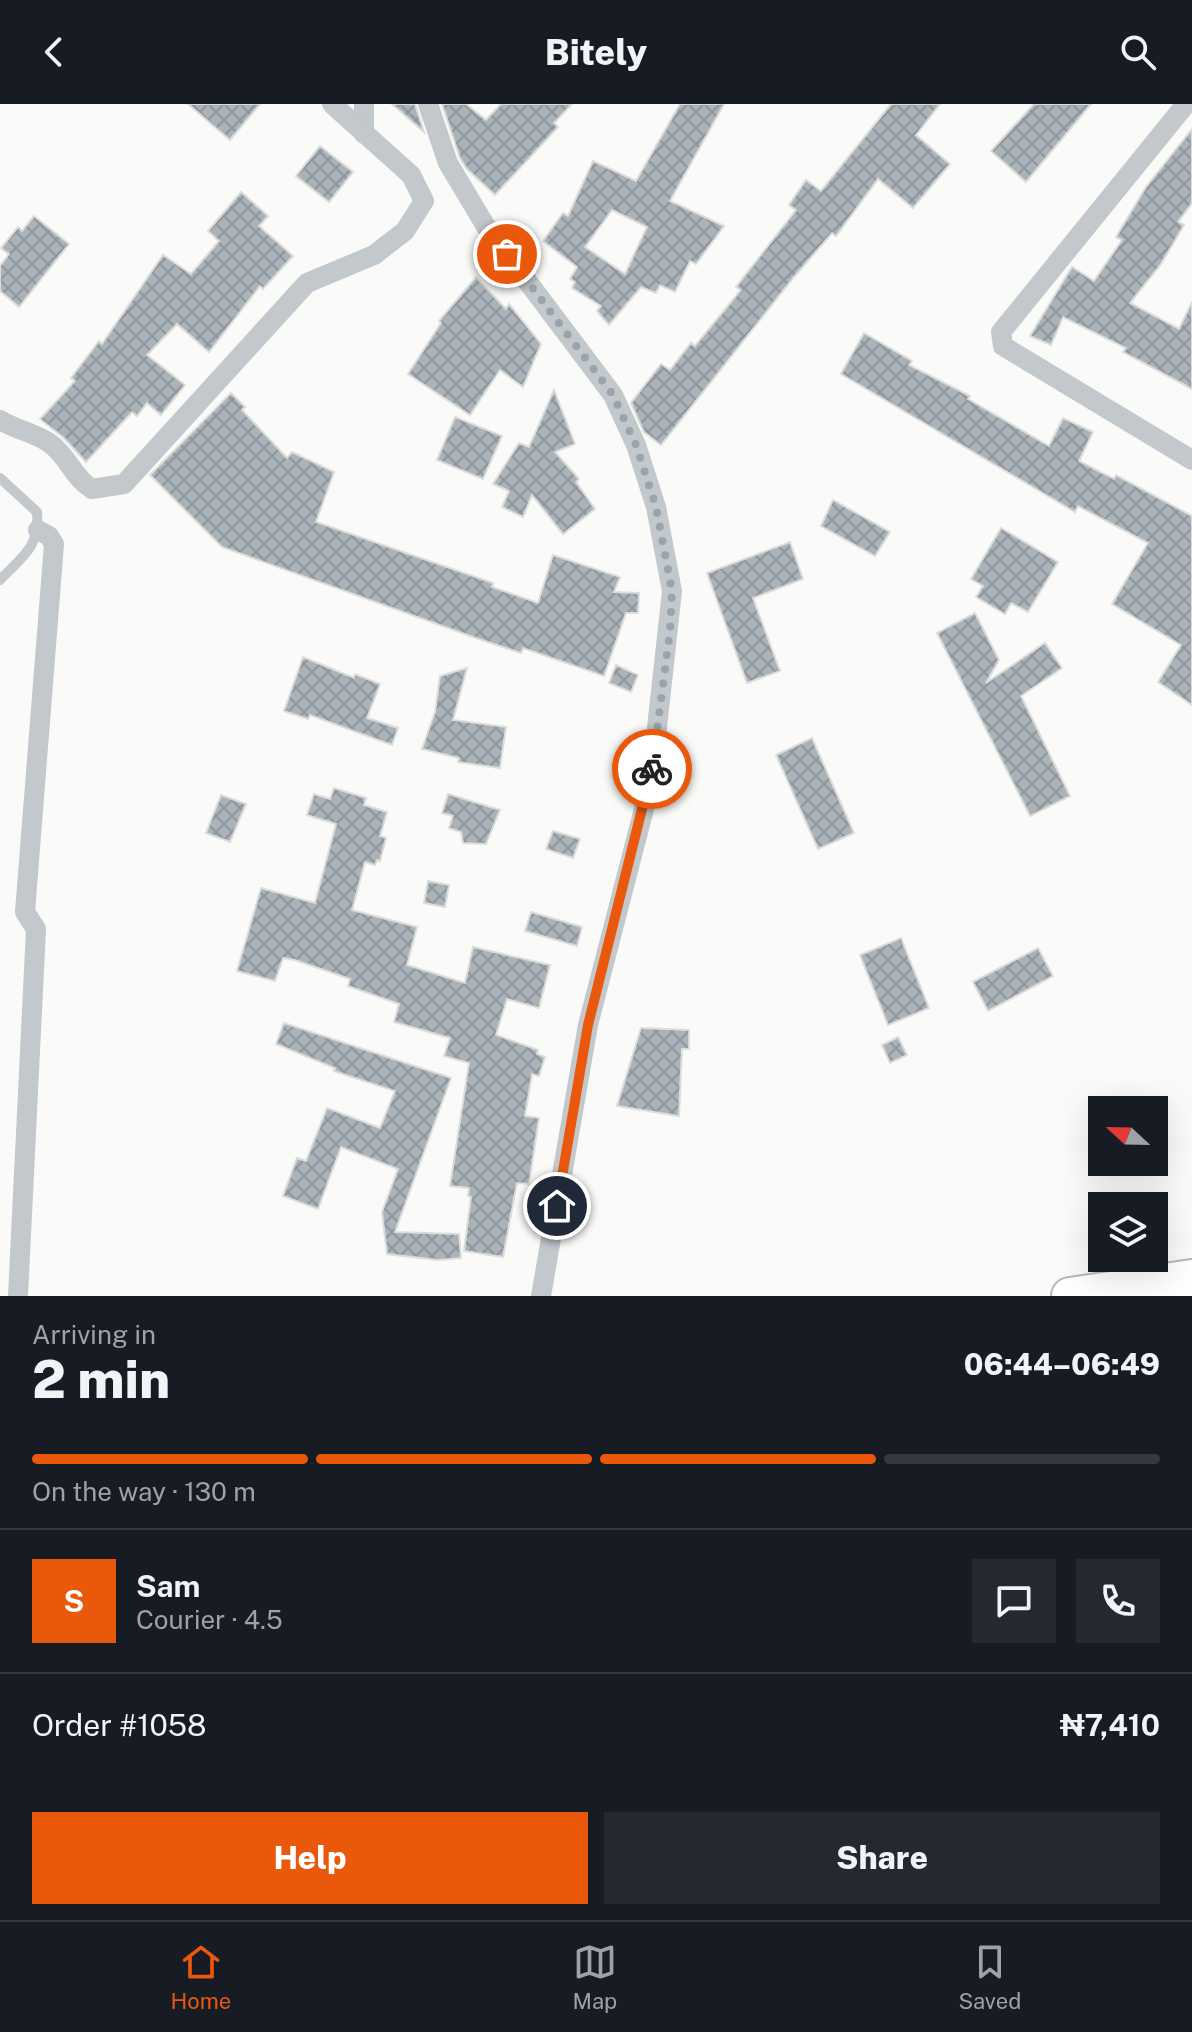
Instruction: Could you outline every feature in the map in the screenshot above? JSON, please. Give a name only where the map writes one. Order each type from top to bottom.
[{"type":"highway","points":[[1070,1296],[1192,1278]]},
{"type":"street","points":[[0,420],[48,442],[72,466],[77,481],[92,489],[124,484],[307,283],[374,255],[405,231],[424,201],[411,175],[332,104]]},
{"type":"street","points":[[364,104],[364,134]]},
{"type":"street","points":[[428,104],[448,163],[485,225],[613,395],[636,445],[656,507],[672,591],[651,782],[588,1025],[541,1296]]},
{"type":"street","points":[[1186,104],[1001,332],[1001,338],[1003,346],[1192,460]]},
{"type":"street","points":[[18,1296],[36,929],[25,912],[54,544],[49,536],[38,530]]},
{"type":"lane","points":[[0,478],[37,512],[38,530],[33,545],[0,580]]},
{"type":"building","points":[[188,104],[260,104],[230,140]]},
{"type":"building","points":[[392,104],[415,104],[424,132]]},
{"type":"building","points":[[442,104],[466,104],[486,120],[501,104],[572,104],[554,123],[558,127],[495,195],[467,169],[460,158]]},
{"type":"building","points":[[680,104],[724,104],[670,201],[724,226],[696,264],[690,261],[675,292],[660,285],[656,293],[641,287],[609,325],[597,311],[601,306],[572,288],[575,282],[570,279],[577,267],[543,241],[563,213],[568,216],[593,161],[636,181]],"holes":[[[612,210],[647,227],[625,274],[585,247]]]},
{"type":"building","points":[[891,104],[940,104],[916,135],[950,164],[913,208],[878,179],[836,236],[832,233],[794,277],[661,445],[644,432],[631,403],[661,364],[670,370],[691,343],[695,346],[741,290],[736,287],[796,210],[789,205],[806,180],[821,191]]},
{"type":"building","points":[[1034,104],[1091,104],[1026,182],[991,151]]},
{"type":"building","points":[[1192,129],[1192,203],[1178,222],[1184,225],[1161,264],[1130,303],[1179,329],[1192,302],[1192,389],[1123,352],[1126,348],[1063,317],[1051,345],[1030,336],[1072,267],[1094,281],[1122,240],[1116,237],[1146,187]]},
{"type":"building","points":[[320,146],[353,172],[329,202],[296,176]]},
{"type":"building","points":[[241,192],[268,216],[259,226],[293,256],[263,289],[260,286],[209,352],[177,324],[147,355],[185,385],[161,415],[147,403],[137,416],[132,412],[86,462],[64,438],[40,419],[75,381],[71,378],[99,341],[102,344],[163,255],[191,274],[219,241],[208,231]]},
{"type":"building","points":[[34,216],[69,244],[19,307],[0,291],[0,266],[9,254],[1,248],[18,227],[22,231]]},
{"type":"building","points":[[476,277],[506,309],[509,304],[541,344],[523,387],[500,370],[470,415],[408,374],[441,323],[439,321]]},
{"type":"building","points":[[864,333],[912,361],[909,365],[970,396],[968,399],[1049,446],[1063,418],[1093,432],[1079,461],[1114,479],[1116,475],[1192,516],[1192,705],[1158,682],[1181,645],[1112,604],[1148,543],[1078,506],[1075,512],[841,374]]},
{"type":"building","points":[[554,390],[575,444],[555,452],[579,479],[576,482],[595,509],[563,534],[532,495],[523,517],[502,507],[509,491],[493,484],[519,443],[529,447]]},
{"type":"building","points":[[231,393],[245,407],[242,410],[287,458],[292,452],[334,472],[316,522],[493,583],[492,587],[538,603],[553,555],[620,577],[614,592],[639,593],[638,613],[626,613],[604,676],[523,648],[521,653],[476,638],[222,547],[150,475]]},
{"type":"building","points":[[455,417],[502,436],[483,479],[437,460]]},
{"type":"building","points":[[833,500],[890,532],[875,556],[821,526]]},
{"type":"building","points":[[1001,528],[1058,562],[1028,612],[1011,603],[1005,614],[976,597],[983,586],[971,579]]},
{"type":"building","points":[[790,542],[803,579],[753,598],[780,671],[747,683],[707,573]]},
{"type":"building","points":[[975,613],[999,660],[986,683],[1045,643],[1062,668],[1021,696],[1070,796],[1030,816],[937,633]]},
{"type":"building","points":[[303,657],[354,678],[355,674],[380,684],[367,718],[398,728],[392,745],[310,715],[308,719],[284,711]]},
{"type":"building","points":[[616,665],[638,675],[631,692],[609,683]]},
{"type":"building","points":[[467,668],[453,720],[506,727],[500,768],[458,762],[459,758],[422,749],[435,712],[440,676]]},
{"type":"building","points":[[812,738],[854,833],[818,849],[776,755]]},
{"type":"building","points":[[334,788],[366,798],[364,805],[387,812],[380,836],[386,838],[380,861],[377,860],[375,865],[365,862],[352,910],[417,927],[407,965],[465,983],[473,947],[550,965],[539,1008],[507,999],[496,1035],[538,1050],[537,1054],[545,1057],[539,1076],[532,1074],[525,1116],[539,1118],[529,1184],[517,1183],[503,1257],[464,1251],[471,1197],[468,1196],[469,1188],[450,1186],[469,1063],[444,1056],[450,1038],[394,1022],[399,1004],[348,986],[350,979],[295,960],[283,958],[275,981],[237,971],[261,888],[315,903],[336,824],[307,815],[314,794],[330,799]]},
{"type":"building","points":[[448,794],[500,810],[486,844],[463,843],[461,832],[449,828],[453,816],[442,813]]},
{"type":"building","points":[[221,795],[246,804],[230,842],[206,833]]},
{"type":"building","points":[[553,831],[580,839],[573,858],[546,849]]},
{"type":"building","points":[[428,881],[449,885],[445,907],[424,903]]},
{"type":"building","points":[[531,912],[582,927],[577,946],[525,931]]},
{"type":"building","points":[[901,938],[929,1008],[888,1025],[860,955]]},
{"type":"building","points":[[1038,948],[1053,976],[988,1011],[973,982]]},
{"type":"building","points":[[284,1023],[451,1078],[395,1232],[459,1234],[461,1258],[438,1260],[387,1254],[382,1212],[398,1169],[341,1147],[318,1209],[283,1196],[297,1158],[306,1161],[327,1108],[380,1128],[395,1091],[334,1071],[335,1068],[276,1044]]},
{"type":"building","points":[[641,1028],[689,1030],[689,1049],[682,1049],[679,1116],[617,1106]]},
{"type":"building","points":[[898,1037],[907,1055],[890,1063],[882,1045]]},
{"type":"way so far","points":[[507,254],[518,264],[613,395],[636,445],[656,507],[672,591],[670,631],[652,769]]},
{"type":"route","points":[[557,1206],[588,1025],[652,769]]}]
